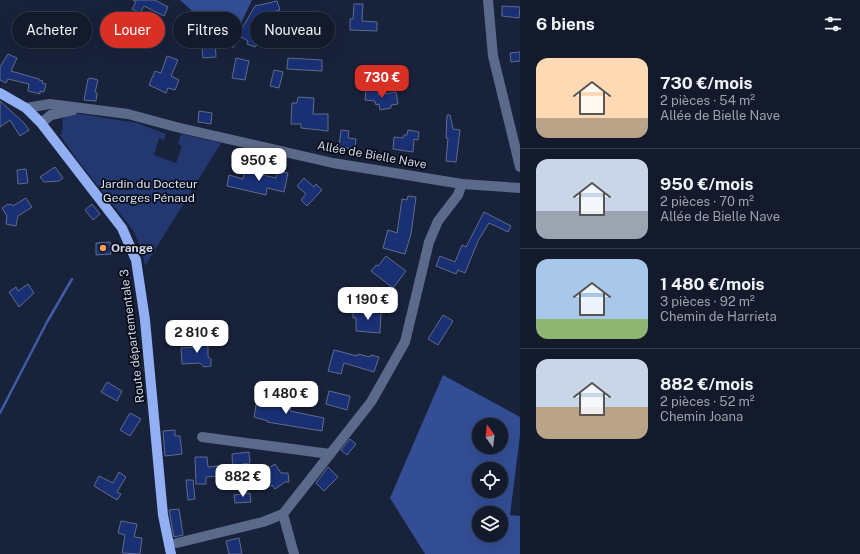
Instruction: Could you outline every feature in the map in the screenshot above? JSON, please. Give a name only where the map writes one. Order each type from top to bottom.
[{"type":"main road","name":"Route départementale 3","points":[[0,93],[26,108],[41,123],[122,228],[136,260],[145,320],[163,515],[171,554]]},
{"type":"street","points":[[488,0],[493,56],[520,167]]},
{"type":"street","name":"Allée de Bielle Nave","points":[[26,108],[50,104],[128,114],[176,127],[333,163],[462,184],[520,188]]},
{"type":"street","name":"Allée de Bielle Nave","points":[[41,123],[51,115],[80,108]]},
{"type":"street","points":[[177,543],[263,522],[283,514],[371,402],[405,342],[429,242],[438,221],[458,195],[462,184]]},
{"type":"street","points":[[202,437],[330,454]]},
{"type":"street","points":[[283,514],[294,554]]},
{"type":"green space","name":"Jardin du Docteur Georges Pénaud","points":[[74,113],[137,123],[166,134],[164,140],[159,138],[154,155],[176,163],[182,146],[178,144],[181,134],[221,143],[145,266],[142,250],[133,230],[78,161],[60,135],[62,133],[63,118]]},
{"type":"shaded area","points":[[180,0],[252,0],[242,21],[242,12],[193,12]]},
{"type":"shaded area","points":[[443,375],[520,417],[520,435],[510,515],[520,516],[520,554],[425,554],[390,498]]},
{"type":"building","points":[[133,0],[155,0],[168,7],[165,14],[165,12],[156,12],[144,6],[141,12],[138,12],[132,9],[136,2]]},
{"type":"building","points":[[277,1],[280,10],[272,12],[251,12],[255,6]]},
{"type":"building","points":[[354,4],[363,4],[362,21],[377,22],[377,31],[350,30],[350,19],[353,19]]},
{"type":"building","points":[[502,6],[520,7],[519,18],[502,16]]},
{"type":"building","points":[[250,15],[250,45],[247,44],[248,41],[242,37],[242,28]]},
{"type":"building","points":[[202,48],[216,48],[216,57],[203,58]]},
{"type":"building","points":[[520,52],[520,61],[511,62],[510,53]]},
{"type":"building","points":[[8,54],[17,58],[11,71],[43,81],[42,83],[46,84],[44,92],[40,91],[40,94],[28,91],[29,84],[8,79],[6,83],[0,80],[0,67]]},
{"type":"building","points":[[167,56],[178,60],[171,76],[179,80],[175,90],[168,88],[166,93],[149,85],[155,71],[161,73]]},
{"type":"building","points":[[236,58],[249,61],[245,80],[232,78]]},
{"type":"building","points":[[288,58],[322,60],[322,71],[287,69]]},
{"type":"building","points":[[274,70],[283,72],[279,88],[270,86]]},
{"type":"building","points":[[88,79],[98,80],[95,92],[97,93],[96,101],[84,100]]},
{"type":"building","points":[[366,90],[379,91],[378,95],[396,92],[398,104],[391,105],[391,108],[380,110],[379,104],[376,105],[375,101],[365,100]]},
{"type":"building","points":[[298,97],[314,98],[313,114],[328,114],[328,131],[301,128],[301,124],[291,124],[292,103],[297,103]]},
{"type":"building","points":[[0,101],[24,123],[29,130],[20,136],[10,120],[0,127]]},
{"type":"building","points":[[199,111],[212,113],[211,124],[198,122]]},
{"type":"building","points":[[447,115],[450,115],[453,129],[460,130],[456,162],[446,161],[448,138],[446,138]]},
{"type":"building","points":[[341,130],[349,131],[348,138],[356,139],[355,149],[339,147]]},
{"type":"building","points":[[408,130],[419,132],[418,140],[414,139],[413,152],[393,149],[394,137],[403,138],[404,135],[407,135]]},
{"type":"building","points":[[55,167],[63,178],[59,181],[44,182],[40,177]]},
{"type":"building","points":[[26,169],[28,183],[18,184],[17,170]]},
{"type":"building","points":[[245,171],[276,178],[278,171],[288,173],[284,192],[267,188],[266,195],[227,186],[229,175],[243,179]]},
{"type":"building","points":[[304,178],[314,187],[316,184],[322,190],[307,206],[301,200],[306,194],[297,186]]},
{"type":"building","points":[[408,196],[416,197],[411,234],[405,254],[383,248],[388,230],[397,233],[402,199],[407,200]]},
{"type":"building","points":[[26,198],[32,207],[18,216],[16,226],[6,224],[7,216],[2,208],[8,204],[13,206]]},
{"type":"building","points":[[92,204],[100,214],[93,220],[85,210]]},
{"type":"building","points":[[484,212],[511,226],[508,232],[489,223],[478,241],[465,273],[458,270],[456,274],[436,266],[440,256],[455,262],[462,245],[466,247]]},
{"type":"building","name":"Orange","points":[[110,242],[111,254],[96,255],[96,243]]},
{"type":"building","points":[[386,256],[406,271],[393,288],[371,271],[376,265],[378,266]]},
{"type":"building","points":[[28,284],[34,293],[19,307],[9,292],[16,287],[18,291]]},
{"type":"building","points":[[353,310],[381,311],[380,333],[356,331],[356,318],[353,318]]},
{"type":"building","points":[[443,315],[453,321],[438,345],[428,339]]},
{"type":"building","points":[[208,338],[208,357],[211,359],[211,366],[204,367],[200,363],[182,364],[181,348],[200,347],[199,341]]},
{"type":"building","points":[[334,350],[357,356],[358,354],[370,357],[371,355],[379,357],[374,372],[344,363],[341,374],[328,371]]},
{"type":"building","points":[[107,382],[122,391],[117,401],[101,392]]},
{"type":"building","points":[[329,391],[350,396],[347,410],[326,404]]},
{"type":"building","points":[[279,396],[289,398],[288,406],[291,406],[290,411],[324,418],[322,431],[267,422],[268,421],[254,417],[257,399],[272,401],[272,397],[279,398]]},
{"type":"building","points":[[130,413],[141,419],[130,436],[120,430]]},
{"type":"building","points":[[175,430],[175,436],[180,436],[182,454],[165,456],[163,431]]},
{"type":"building","points":[[350,439],[356,444],[347,455],[341,450]]},
{"type":"building","points":[[249,452],[250,463],[242,464],[243,475],[233,476],[232,454]]},
{"type":"building","points":[[195,457],[207,457],[208,467],[218,466],[218,476],[206,477],[206,484],[196,484]]},
{"type":"building","points":[[275,464],[281,473],[288,473],[289,482],[285,482],[275,489],[272,485],[270,487],[261,473]]},
{"type":"building","points":[[328,467],[338,477],[324,491],[316,483]]},
{"type":"building","points":[[119,472],[126,477],[117,492],[121,494],[117,500],[94,486],[99,476],[113,483]]},
{"type":"building","points":[[186,480],[193,480],[195,499],[188,500]]},
{"type":"building","points":[[250,493],[251,502],[235,503],[234,495]]},
{"type":"building","points":[[179,509],[183,535],[174,537],[169,510]]},
{"type":"building","points":[[121,521],[137,524],[134,537],[142,538],[140,554],[122,553],[125,535],[118,533]]},
{"type":"building","points":[[239,538],[242,554],[229,554],[226,541]]},
{"type":"waterway","points":[[0,413],[47,322],[72,279]]},
{"type":"place","name":"Orange","points":[[103,248]]}]
